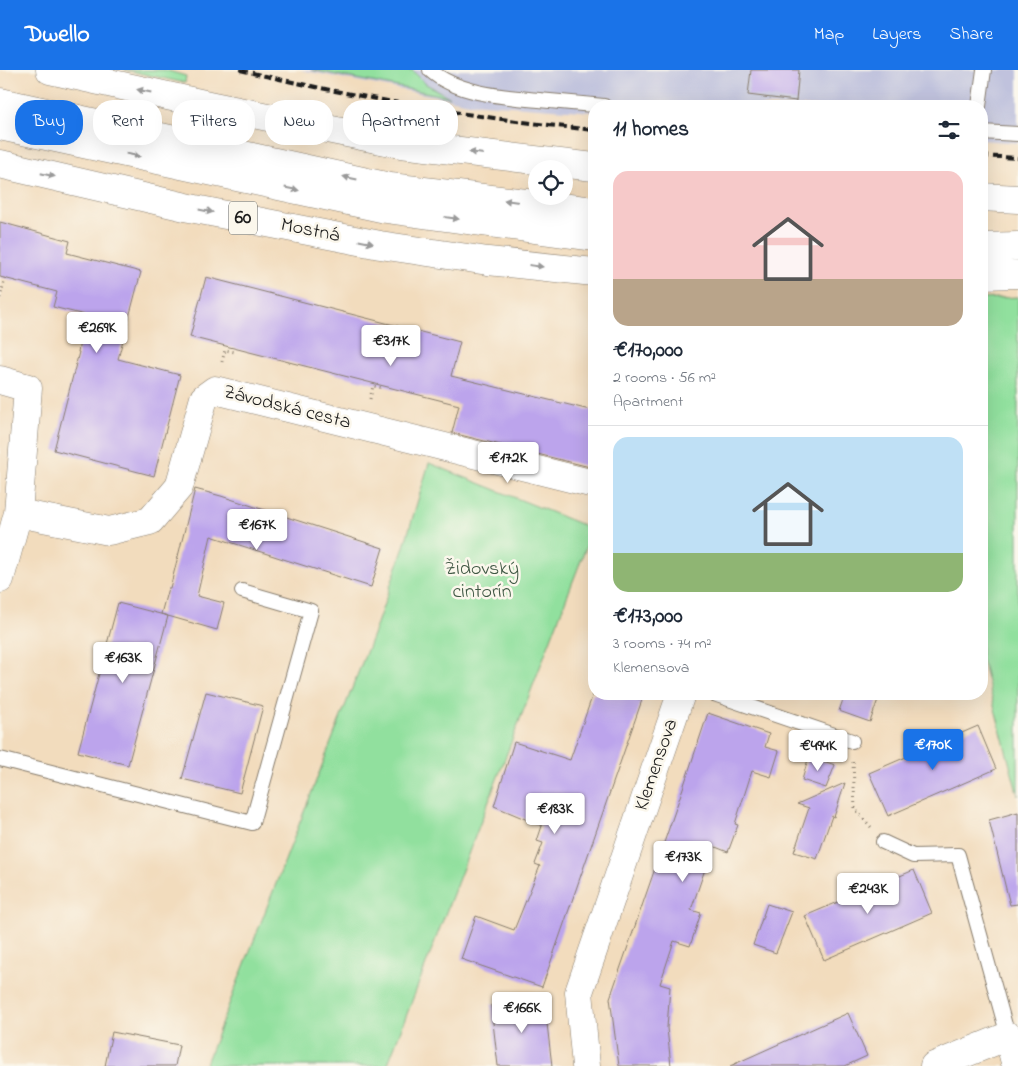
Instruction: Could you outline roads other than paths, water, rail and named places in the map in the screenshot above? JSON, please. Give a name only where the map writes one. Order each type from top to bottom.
[{"type":"main road","points":[[50,70],[401,144],[588,166]]},
{"type":"main road","points":[[0,102],[390,187],[588,210]]},
{"type":"main road","points":[[0,126],[386,209],[588,236]]},
{"type":"main road","name":"Mostná","points":[[0,164],[190,208],[380,245],[488,261],[588,271]]},
{"type":"main road","points":[[988,197],[1014,199]]},
{"type":"main road","points":[[988,205],[1014,199]]},
{"type":"main road","points":[[988,247],[1018,246]]},
{"type":"main road","points":[[988,275],[1018,274]]},
{"type":"main road","points":[[0,380],[28,388],[13,511],[0,579]]},
{"type":"main road","name":"Závodská cesta","points":[[13,511],[109,531],[150,521],[179,487],[204,398],[215,390],[588,483]]},
{"type":"main road","name":"Klemensova","points":[[586,1066],[579,992],[679,700]]},
{"type":"main road","points":[[934,1066],[1008,1036],[1016,1066]]},
{"type":"lane","points":[[430,70],[437,76],[469,90],[507,97],[588,105]]},
{"type":"lane","points":[[980,100],[984,70]]},
{"type":"lane","points":[[988,132],[1018,134]]},
{"type":"lane","points":[[0,759],[252,823],[311,611],[242,591]]},
{"type":"lane","points":[[732,700],[852,741]]},
{"type":"lane","points":[[883,842],[913,856],[958,855],[1008,1036]]},
{"type":"railway","points":[[240,70],[416,106],[588,129]]},
{"type":"railway","points":[[988,156],[1018,158]]},
{"type":"park label","name":"Židovský cintorín","points":[[482,580]]}]
